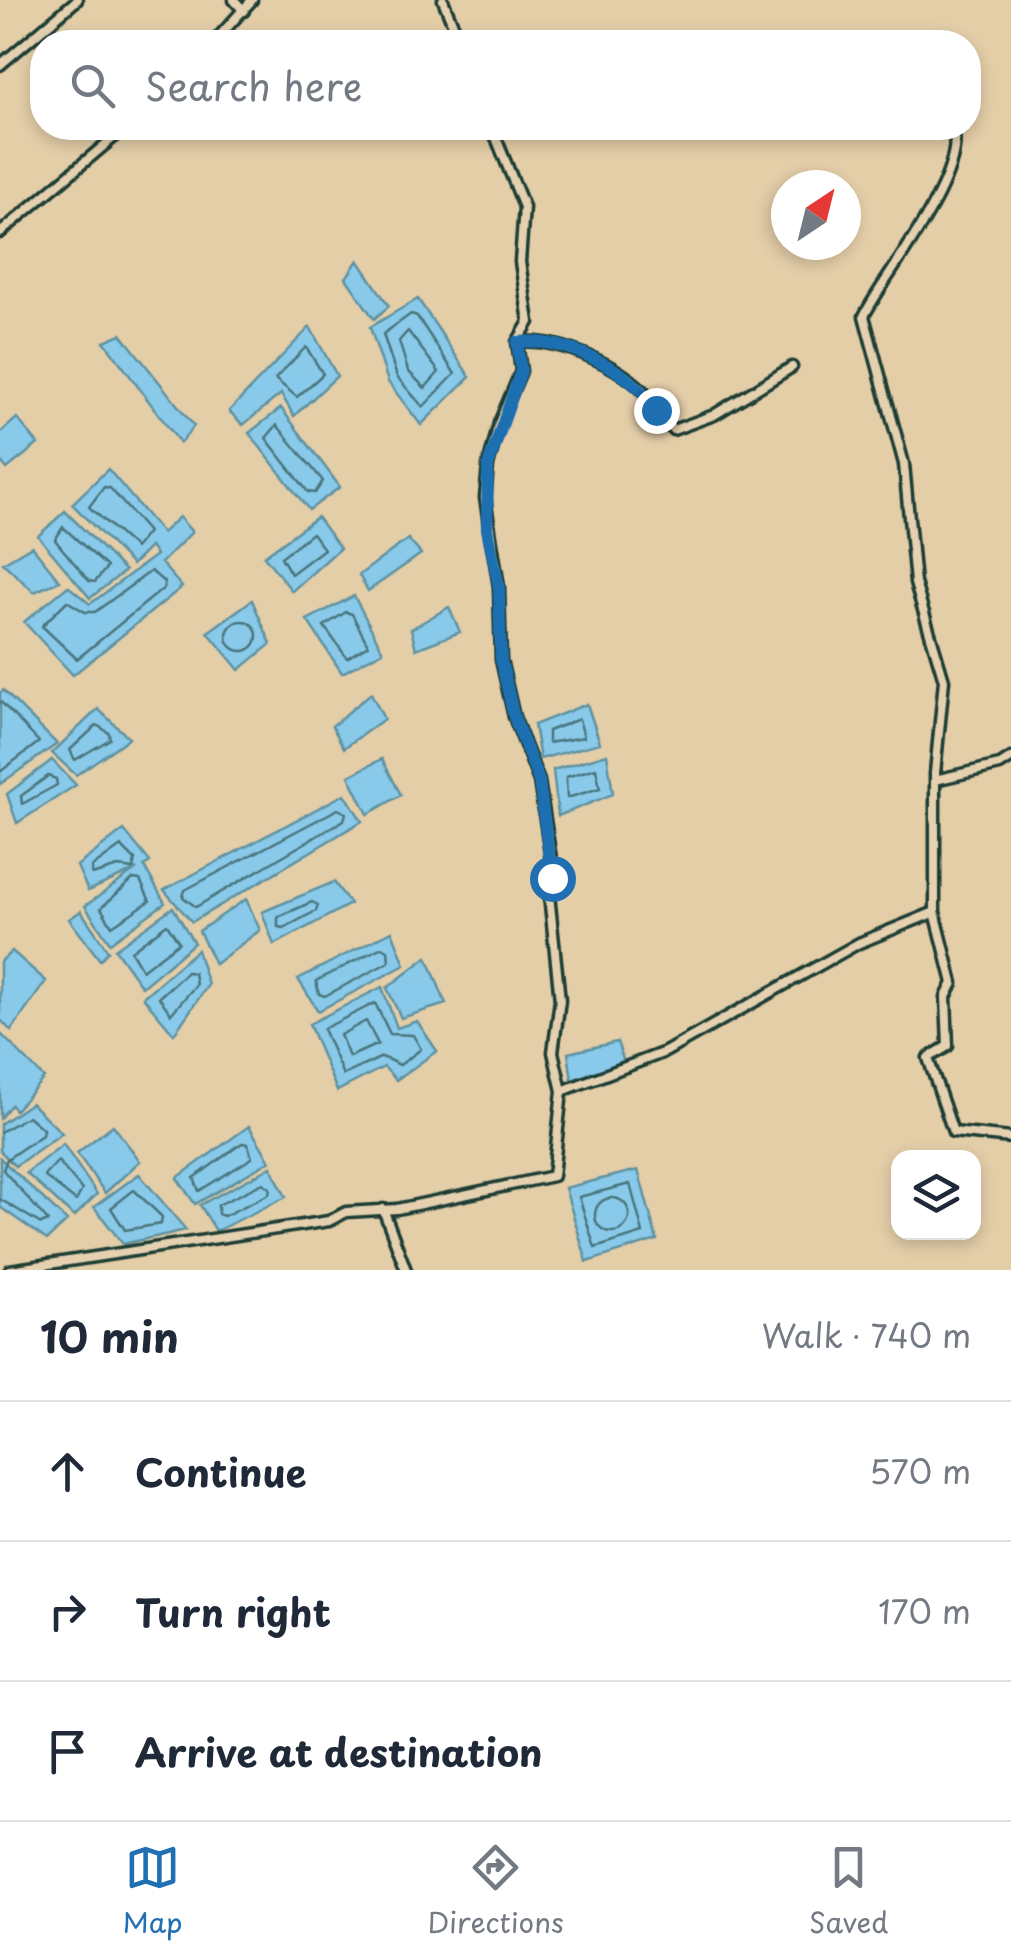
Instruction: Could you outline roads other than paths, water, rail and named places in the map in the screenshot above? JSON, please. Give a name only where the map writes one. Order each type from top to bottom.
[{"type":"street","points":[[41,30],[77,0]]},
{"type":"street","points":[[234,0],[244,11]]},
{"type":"street","points":[[226,30],[252,0]]},
{"type":"street","points":[[443,0],[455,30]]},
{"type":"street","points":[[0,65],[30,40]]},
{"type":"street","points":[[0,233],[112,140]]},
{"type":"street","points":[[10,1270],[383,1209],[553,1176],[562,1091],[554,1052],[560,1000],[546,820],[539,781],[514,717],[501,660],[499,587],[487,529],[488,466],[521,371],[517,342],[529,322],[520,262],[524,207],[497,140]]},
{"type":"street","points":[[955,140],[945,180],[864,316],[904,464],[915,582],[944,680],[935,780],[935,912],[953,983],[946,996],[948,1046],[928,1058],[953,1132],[1011,1138]]},
{"type":"street","points":[[517,342],[538,343],[596,360],[640,388],[668,424],[678,430],[734,404],[792,368]]},
{"type":"street","points":[[935,780],[1011,758]]},
{"type":"street","points":[[562,1091],[665,1052],[859,943],[935,912]]},
{"type":"street","points":[[383,1209],[406,1270]]},
{"type":"water","points":[[358,260],[389,306],[374,319],[346,278]]},
{"type":"water","points":[[418,299],[470,377],[421,425],[388,382],[370,327]]},
{"type":"water","points":[[310,327],[337,376],[294,416],[281,394],[243,425],[229,411]]},
{"type":"water","points":[[121,334],[194,426],[180,443],[104,341]]},
{"type":"water","points":[[281,408],[340,487],[309,510],[249,433]]},
{"type":"water","points":[[17,418],[38,444],[7,469],[0,460],[0,433]]},
{"type":"water","points":[[108,469],[162,533],[179,517],[192,532],[161,563],[182,587],[73,675],[24,622],[68,586],[90,604],[156,555],[150,547],[132,565],[72,504]]},
{"type":"water","points":[[65,511],[125,571],[90,598],[38,536]]},
{"type":"water","points":[[317,517],[340,548],[292,591],[264,556]]},
{"type":"water","points":[[408,539],[421,554],[368,591],[359,575]]},
{"type":"water","points":[[32,546],[60,581],[34,592],[3,563]]},
{"type":"water","points":[[354,596],[383,651],[342,673],[307,620]]},
{"type":"water","points":[[252,600],[271,644],[239,670],[208,632]]},
{"type":"water","points":[[449,607],[460,632],[416,649],[411,629]]},
{"type":"water","points":[[3,690],[57,744],[0,784],[0,693]]},
{"type":"water","points":[[371,693],[384,719],[344,748],[332,726]]},
{"type":"water","points":[[587,704],[600,743],[540,759],[534,725]]},
{"type":"water","points":[[98,709],[129,738],[76,775],[52,753]]},
{"type":"water","points":[[607,754],[613,794],[558,816],[553,770]]},
{"type":"water","points":[[382,759],[401,795],[368,814],[349,776]]},
{"type":"water","points":[[52,760],[76,785],[17,823],[7,794]]},
{"type":"water","points":[[345,794],[362,821],[192,922],[164,890]]},
{"type":"water","points":[[124,830],[150,862],[144,866],[165,903],[110,943],[85,906],[137,869],[88,891],[77,866]]},
{"type":"water","points":[[334,882],[350,904],[274,945],[262,912]]},
{"type":"water","points":[[246,899],[260,930],[215,964],[199,931]]},
{"type":"water","points":[[173,907],[194,943],[142,987],[115,949]]},
{"type":"water","points":[[81,911],[108,951],[100,960],[69,919]]},
{"type":"water","points":[[392,931],[405,965],[318,1011],[298,979]]},
{"type":"water","points":[[197,950],[208,985],[174,1034],[143,997]]},
{"type":"water","points":[[12,951],[46,981],[11,1031],[0,1019],[0,962]]},
{"type":"water","points":[[427,957],[446,1004],[401,1018],[387,988]]},
{"type":"water","points":[[382,987],[397,1028],[417,1021],[437,1051],[396,1080],[384,1067],[337,1091],[309,1024]]},
{"type":"water","points":[[0,1033],[44,1078],[15,1110],[11,1105],[0,1118]]},
{"type":"water","points":[[617,1042],[624,1062],[572,1080],[568,1053]]},
{"type":"water","points":[[31,1103],[62,1133],[15,1166],[0,1151],[0,1124]]},
{"type":"water","points":[[113,1125],[140,1161],[105,1193],[77,1153]]},
{"type":"water","points":[[249,1126],[270,1161],[195,1204],[177,1178]]},
{"type":"water","points":[[63,1144],[97,1194],[74,1217],[26,1173]]},
{"type":"water","points":[[0,1158],[67,1221],[47,1240],[0,1207]]},
{"type":"water","points":[[271,1167],[286,1197],[216,1231],[200,1205]]},
{"type":"water","points":[[638,1170],[657,1240],[587,1262],[565,1188]]},
{"type":"water","points":[[139,1174],[186,1230],[123,1244],[94,1207]]}]
